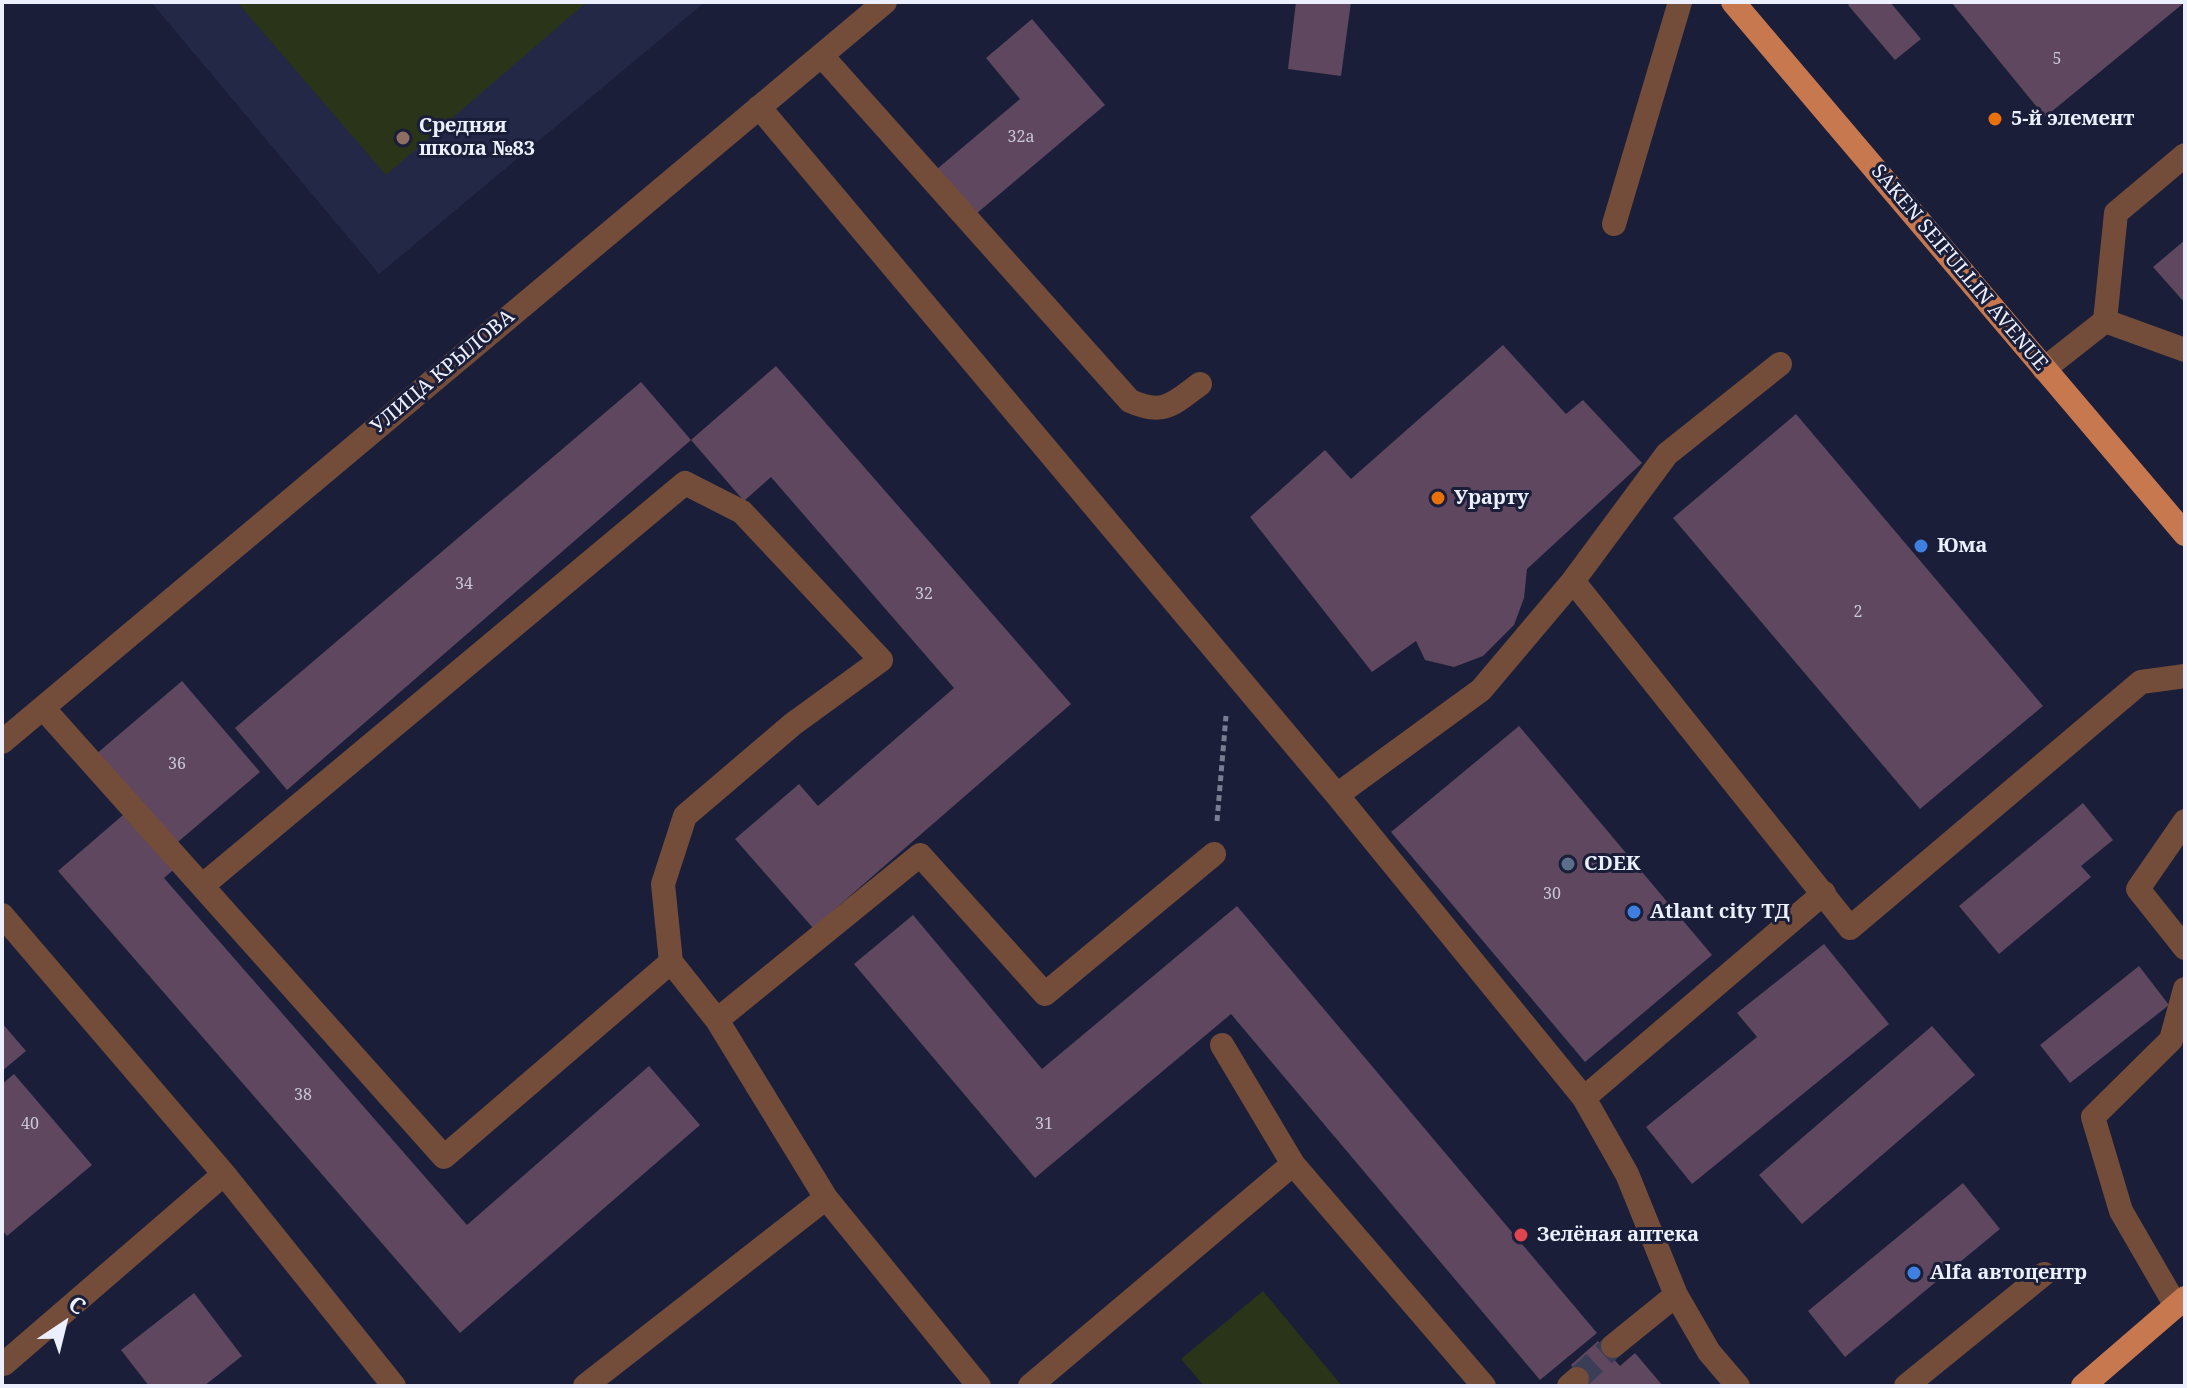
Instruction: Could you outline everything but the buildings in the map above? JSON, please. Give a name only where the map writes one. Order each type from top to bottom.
[{"type":"main road","name":"SAKEN SEIFULLIN AVENUE","points":[[1733,2],[2185,534]]},
{"type":"main road","points":[[2083,1386],[2180,1302]]},
{"type":"street","name":"УЛИЦА КРЫЛОВА","points":[[2,742],[885,2]]},
{"type":"street","points":[[1614,224],[1680,2]]},
{"type":"street","points":[[822,56],[1130,401],[1148,409],[1167,408],[1200,384]]},
{"type":"street","points":[[759,107],[1337,795],[1584,1098],[1627,1174],[1676,1295],[1709,1352],[1738,1386]]},
{"type":"street","points":[[2044,369],[2105,321],[2116,213],[2185,155]]},
{"type":"street","points":[[2105,321],[2185,350]]},
{"type":"street","points":[[1337,795],[1481,690],[1573,581],[1667,454],[1780,364]]},
{"type":"street","points":[[202,886],[685,483],[742,512],[881,660],[793,724],[685,816],[663,884],[671,962],[717,1020],[826,1198],[979,1386]]},
{"type":"street","points":[[1573,581],[1850,928],[2141,682],[2185,676]]},
{"type":"street","points":[[43,708],[444,1157],[671,962]]},
{"type":"street","points":[[2185,821],[2138,889],[2185,948]]},
{"type":"street","points":[[717,1020],[920,855],[1045,994],[1214,854]]},
{"type":"street","points":[[1584,1098],[1824,893]]},
{"type":"street","points":[[2,915],[224,1174],[394,1386]]},
{"type":"street","points":[[2180,1302],[2121,1211],[2093,1117],[2171,1040],[2185,989]]},
{"type":"street","points":[[1222,1045],[1293,1164],[1484,1386]]},
{"type":"street","points":[[1030,1386],[1293,1164]]},
{"type":"street","points":[[4,1364],[224,1174]]},
{"type":"street","points":[[585,1386],[826,1198]]},
{"type":"street","points":[[1906,1386],[2044,1274]]},
{"type":"street","points":[[1613,1346],[1676,1295]]},
{"type":"path","points":[[1214,854],[1230,669]]},
{"type":"shaded area","name":"Средняя школа №83","points":[[151,2],[705,2],[379,274]]},
{"type":"green space","points":[[237,2],[587,2],[386,175]]},
{"type":"green space","points":[[1263,1291],[1342,1386],[1204,1386],[1181,1359]]},
{"type":"tunnel","points":[[1577,1379],[1613,1346]]},
{"type":"place","name":"5-й элемент","points":[[1995,119]]},
{"type":"place","name":"Средняя школа №83","points":[[403,138]]},
{"type":"place","name":"Урарту","points":[[1438,498]]},
{"type":"place","name":"Юма","points":[[1921,546]]},
{"type":"place","name":"CDEK","points":[[1568,864]]},
{"type":"place","name":"Atlant city ТД","points":[[1634,912]]},
{"type":"place","name":"Зелёная аптека","points":[[1521,1235]]},
{"type":"place","name":"Alfa автоцентр","points":[[1914,1273]]}]
